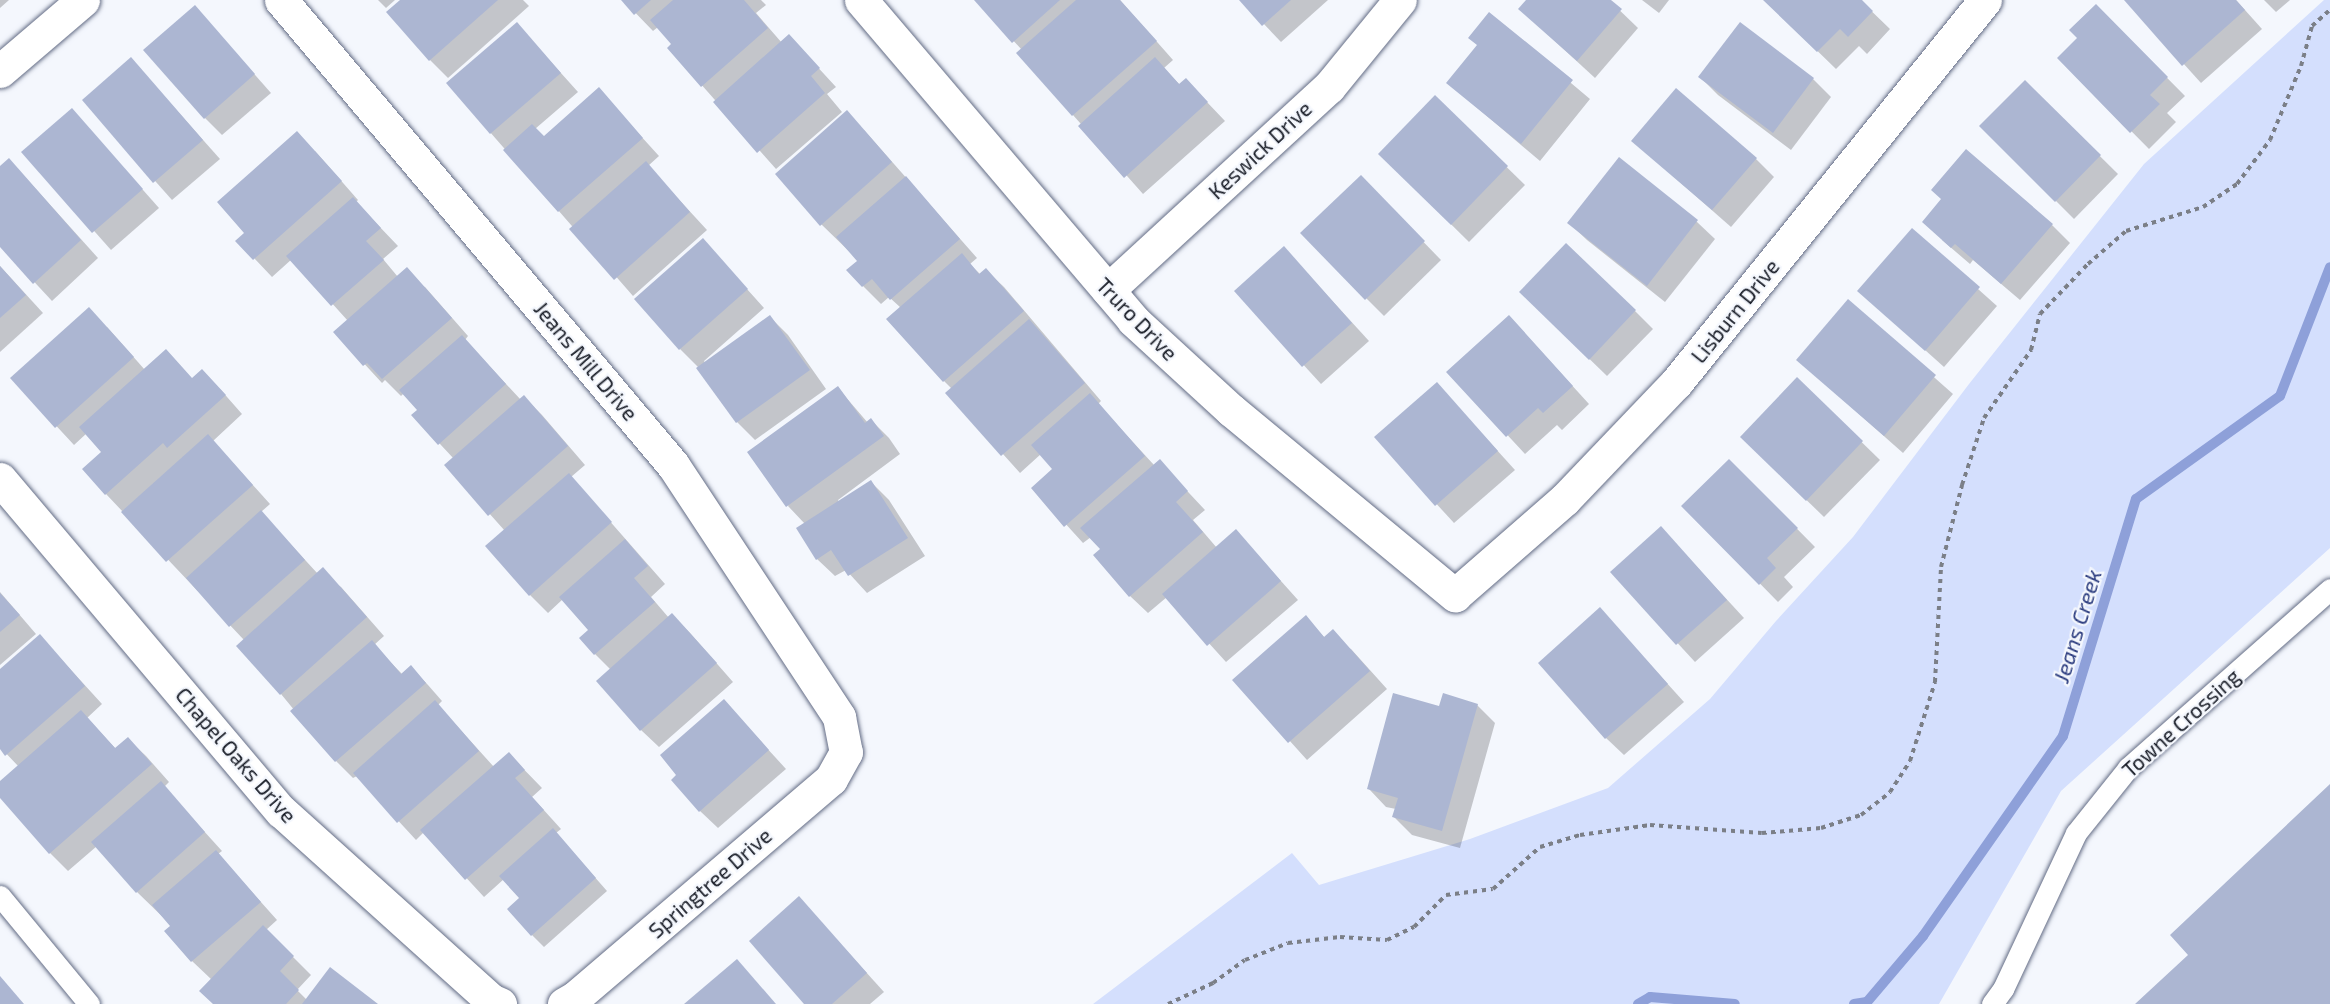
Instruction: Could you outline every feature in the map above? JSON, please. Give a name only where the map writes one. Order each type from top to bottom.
[{"type":"street","points":[[0,71],[83,0]]},
{"type":"street","name":"Jeans Mill Drive","points":[[281,0],[673,465],[839,717],[846,752]]},
{"type":"street","name":"Truro Drive","points":[[861,0],[1133,320],[1231,410],[1455,595]]},
{"type":"street","name":"Keswick Drive","points":[[1108,290],[1329,87],[1400,0]]},
{"type":"street","name":"Lisburn Drive","points":[[1455,595],[1565,499],[1676,383],[1985,0]]},
{"type":"street","name":"Chapel Oaks Drive","points":[[0,479],[281,811],[491,1000],[500,1004]]},
{"type":"street","name":"Springtree Drive","points":[[564,1004],[576,997],[831,779],[846,752]]},
{"type":"lane","name":"Towne Crossing","points":[[1992,1004],[2002,990],[2076,833],[2128,768],[2330,589]]},
{"type":"lane","points":[[0,896],[89,1004]]},
{"type":"path","points":[[1168,1004],[1214,982],[1245,960],[1288,943],[1340,937],[1387,940],[1414,927],[1446,895],[1493,889],[1540,848],[1580,835],[1650,825],[1762,834],[1821,828],[1862,815],[1890,792],[1910,761],[1935,682],[1941,567],[1962,485],[1984,418],[2031,351],[2040,314],[2088,264],[2126,231],[2204,207],[2237,184],[2270,140],[2301,66],[2312,26],[2330,10]]},
{"type":"shaded area","points":[[2324,0],[2330,0],[2330,548],[2061,791],[1939,1004],[1093,1004],[1292,853],[1319,885],[1470,839],[1608,788],[1710,699],[1776,621],[1853,537],[1969,384],[2144,164]]},
{"type":"building","points":[[400,0],[498,0],[429,61],[386,12]]},
{"type":"building","points":[[621,0],[651,0],[634,15]]},
{"type":"building","points":[[673,0],[744,0],[768,28],[701,87],[667,48],[671,44],[650,20]]},
{"type":"building","points":[[974,0],[1060,0],[1012,43]]},
{"type":"building","points":[[1076,0],[1120,0],[1157,41],[1072,116],[1016,53]]},
{"type":"building","points":[[1239,0],[1291,0],[1262,26]]},
{"type":"building","points":[[1526,0],[1611,0],[1622,9],[1577,61],[1518,9]]},
{"type":"building","points":[[1763,0],[1862,0],[1873,11],[1848,37],[1840,29],[1817,52]]},
{"type":"building","points":[[2124,0],[2236,0],[2245,10],[2182,66]]},
{"type":"building","points":[[2096,4],[2168,77],[2150,95],[2160,104],[2130,133],[2057,58],[2077,38],[2069,30]]},
{"type":"building","points":[[195,5],[255,74],[204,119],[143,50]]},
{"type":"building","points":[[1489,12],[1573,80],[1521,144],[1446,83],[1477,45],[1468,38]]},
{"type":"building","points":[[517,22],[561,73],[490,134],[446,83]]},
{"type":"building","points":[[1740,22],[1814,78],[1773,133],[1698,77]]},
{"type":"building","points":[[789,34],[820,68],[811,76],[825,93],[757,153],[713,102]]},
{"type":"building","points":[[131,57],[203,140],[153,183],[82,100]]},
{"type":"building","points":[[1155,57],[1179,84],[1186,78],[1208,102],[1124,178],[1078,126]]},
{"type":"building","points":[[2025,80],[2101,155],[2055,202],[1979,126]]},
{"type":"building","points":[[599,87],[643,138],[558,212],[503,150],[532,124],[544,136]]},
{"type":"building","points":[[1676,88],[1757,158],[1712,210],[1631,141]]},
{"type":"building","points":[[1435,95],[1508,166],[1451,225],[1378,154]]},
{"type":"building","points":[[72,108],[143,189],[92,233],[21,152]]},
{"type":"building","points":[[847,110],[892,162],[820,226],[775,174]]},
{"type":"building","points":[[297,131],[342,181],[253,260],[235,241],[244,233],[217,202]]},
{"type":"building","points":[[1966,149],[2053,224],[2001,284],[1955,244],[1951,248],[1922,222],[1941,199],[1931,190]]},
{"type":"building","points":[[1619,157],[1698,220],[1647,286],[1567,223]]},
{"type":"building","points":[[9,158],[81,240],[33,284],[0,247],[0,166]]},
{"type":"building","points":[[646,161],[690,212],[614,280],[569,229]]},
{"type":"building","points":[[1361,175],[1425,241],[1365,300],[1300,233]]},
{"type":"building","points":[[906,176],[960,239],[890,300],[872,279],[862,287],[846,270],[857,261],[836,237]]},
{"type":"building","points":[[353,197],[381,228],[366,241],[384,260],[331,306],[286,256]]},
{"type":"building","points":[[1912,228],[1980,287],[1925,351],[1857,291]]},
{"type":"building","points":[[703,238],[748,289],[679,350],[634,299]]},
{"type":"building","points":[[1566,243],[1636,310],[1589,360],[1519,292]]},
{"type":"building","points":[[1284,246],[1352,323],[1302,367],[1234,291]]},
{"type":"building","points":[[962,253],[979,274],[986,268],[1024,311],[943,382],[886,319]]},
{"type":"building","points":[[0,266],[26,295],[0,318]]},
{"type":"building","points":[[407,267],[452,318],[382,379],[367,363],[363,366],[333,332]]},
{"type":"building","points":[[1848,299],[1936,375],[1884,436],[1796,360]]},
{"type":"building","points":[[89,307],[134,357],[55,428],[10,378]]},
{"type":"building","points":[[770,315],[810,370],[736,423],[696,368]]},
{"type":"building","points":[[1509,315],[1573,386],[1543,413],[1538,408],[1506,437],[1446,372]]},
{"type":"building","points":[[1029,319],[1085,383],[1001,456],[945,393]]},
{"type":"building","points":[[462,335],[506,384],[438,445],[411,415],[417,410],[399,390]]},
{"type":"building","points":[[166,349],[192,378],[202,369],[226,395],[167,448],[163,443],[105,495],[82,469],[101,452],[79,427]]},
{"type":"building","points":[[1797,377],[1863,441],[1806,501],[1740,437]]},
{"type":"building","points":[[1437,382],[1498,451],[1435,506],[1374,437]]},
{"type":"building","points":[[838,386],[865,423],[871,418],[884,436],[786,507],[747,452]]},
{"type":"building","points":[[1090,393],[1145,456],[1064,527],[1031,488],[1052,469],[1031,445]]},
{"type":"building","points":[[524,395],[568,446],[488,516],[444,465]]},
{"type":"building","points":[[208,434],[253,485],[166,562],[121,512]]},
{"type":"building","points":[[1160,459],[1188,491],[1176,502],[1203,532],[1129,597],[1093,555],[1100,549],[1080,528]]},
{"type":"building","points":[[1729,459],[1798,528],[1767,558],[1776,568],[1759,585],[1681,506]]},
{"type":"building","points":[[569,473],[612,522],[529,596],[485,546]]},
{"type":"building","points":[[871,480],[908,538],[848,576],[831,550],[816,560],[796,528]]},
{"type":"building","points":[[261,510],[305,560],[229,627],[186,578]]},
{"type":"building","points":[[1661,526],[1727,600],[1676,645],[1610,572]]},
{"type":"building","points":[[1236,529],[1281,581],[1207,646],[1162,594]]},
{"type":"building","points":[[625,539],[648,566],[634,578],[655,602],[594,655],[579,638],[588,630],[559,597]]},
{"type":"building","points":[[323,567],[367,617],[280,695],[236,646]]},
{"type":"building","points":[[0,593],[20,615],[0,632]]},
{"type":"building","points":[[1600,607],[1668,684],[1605,739],[1538,663]]},
{"type":"building","points":[[672,613],[717,663],[640,731],[596,681]]},
{"type":"building","points":[[1306,615],[1324,637],[1333,629],[1370,671],[1288,743],[1232,680]]},
{"type":"building","points":[[40,634],[85,686],[5,756],[0,749],[0,669]]},
{"type":"building","points":[[372,640],[401,674],[411,665],[426,683],[335,762],[290,711]]},
{"type":"building","points":[[1393,693],[1439,706],[1443,693],[1478,704],[1442,831],[1392,817],[1398,798],[1367,789]]},
{"type":"building","points":[[724,699],[769,750],[699,812],[671,780],[676,775],[660,755]]},
{"type":"building","points":[[435,700],[479,751],[397,823],[353,773]]},
{"type":"building","points":[[81,710],[115,748],[128,737],[152,764],[49,854],[0,798],[0,781]]},
{"type":"building","points":[[509,752],[525,770],[515,778],[544,810],[465,880],[420,830]]},
{"type":"building","points":[[161,781],[205,832],[136,893],[91,842]]},
{"type":"building","points":[[2330,784],[2330,1004],[2135,1004],[2188,955],[2170,935]]},
{"type":"building","points":[[553,828],[596,878],[531,936],[507,909],[519,898],[499,876]]},
{"type":"building","points":[[216,850],[261,902],[191,962],[164,931],[170,926],[152,905]]},
{"type":"building","points":[[799,896],[867,973],[832,1004],[804,1004],[749,941]]},
{"type":"building","points":[[263,925],[294,956],[280,971],[299,990],[286,1004],[213,1004],[199,991]]},
{"type":"building","points":[[737,959],[776,1004],[684,1004]]},
{"type":"building","points":[[330,967],[378,1004],[302,1004]]},
{"type":"building","points":[[0,976],[24,1004],[0,1004]]},
{"type":"waterway","name":"Jeans Creek","points":[[1854,1004],[1867,1002],[1923,936],[2063,736],[2136,499],[2280,396],[2330,267]]},
{"type":"waterway","name":"Jeans Creek","points":[[1638,1004],[1650,997],[1735,1004]]}]
